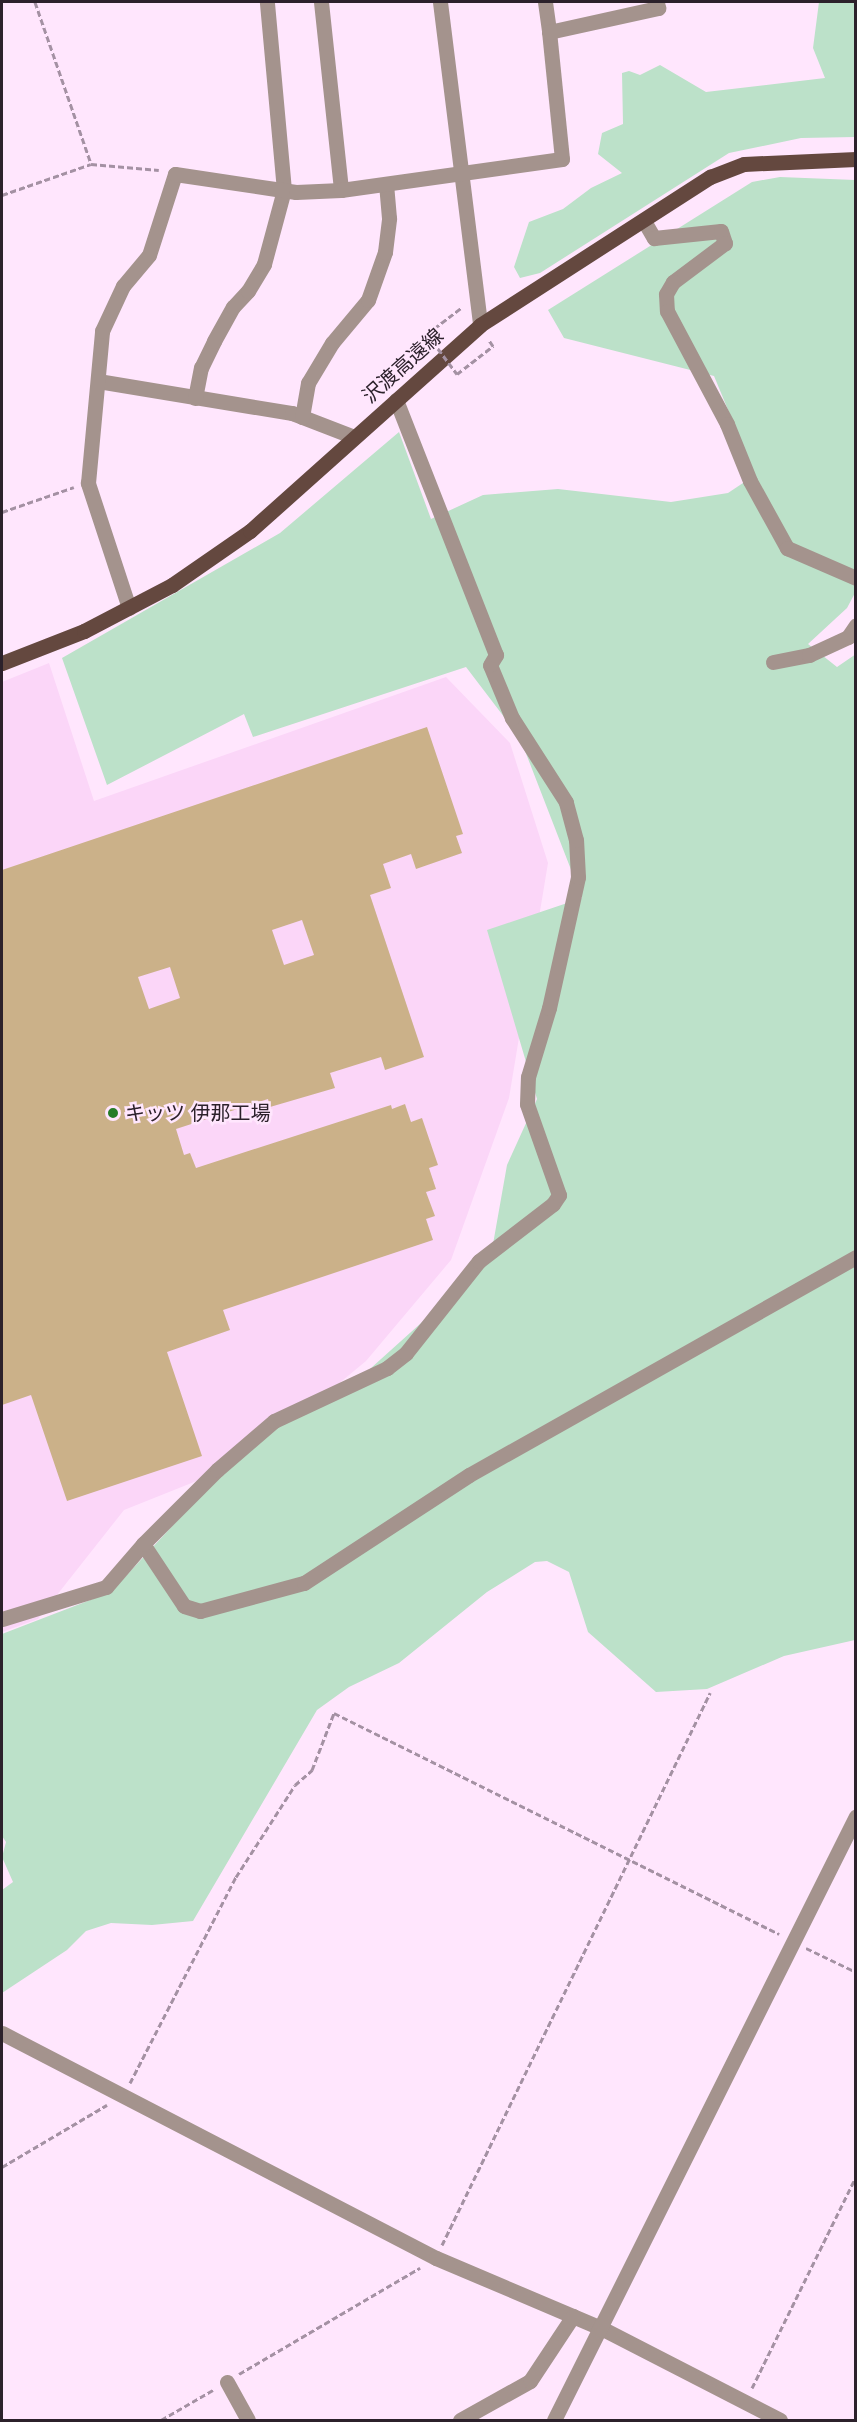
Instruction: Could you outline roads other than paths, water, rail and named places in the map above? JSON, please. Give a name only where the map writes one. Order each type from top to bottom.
[{"type":"main road","name":"沢渡高遠線","points":[[2,663],[84,631],[172,585],[250,531],[480,325],[710,177],[744,164],[855,159]]},
{"type":"street","points":[[195,398],[201,368],[214,341],[232,307],[248,291],[264,264],[284,190],[267,2]]},
{"type":"street","points":[[321,2],[340,190]]},
{"type":"street","points":[[440,2],[459,174],[480,325]]},
{"type":"street","points":[[129,608],[88,483],[102,331],[123,286],[149,255],[175,174],[284,190],[340,190],[562,159],[545,2]]},
{"type":"street","points":[[549,32],[658,8],[657,2]]},
{"type":"street","points":[[302,417],[308,382],[332,343],[368,300],[385,252],[386,185]]},
{"type":"street","points":[[644,221],[654,238],[722,231],[725,243],[673,282],[666,294],[667,311],[727,424],[750,481],[787,548],[855,578]]},
{"type":"street","points":[[98,381],[302,417],[354,437]]},
{"type":"street","points":[[2,1619],[106,1587],[143,1544],[274,1421],[387,1368],[406,1353],[479,1261],[553,1204],[559,1195],[526,1104],[528,1077],[552,997],[578,877],[576,840],[566,802],[512,718],[490,665],[496,655],[396,400]]},
{"type":"street","points":[[773,662],[809,655],[848,637],[855,625]]},
{"type":"street","points":[[143,1544],[184,1606],[200,1611],[304,1583],[469,1475],[855,1257]]},
{"type":"street","points":[[554,2421],[603,2329],[795,1943],[855,1816]]},
{"type":"street","points":[[2,2033],[436,2258],[603,2329],[780,2421]]},
{"type":"street","points":[[460,2421],[530,2381],[573,2316]]},
{"type":"street","points":[[226,2382],[248,2421]]},
{"type":"place","name":"キッツ 伊那工場","points":[[113,1113]]}]
